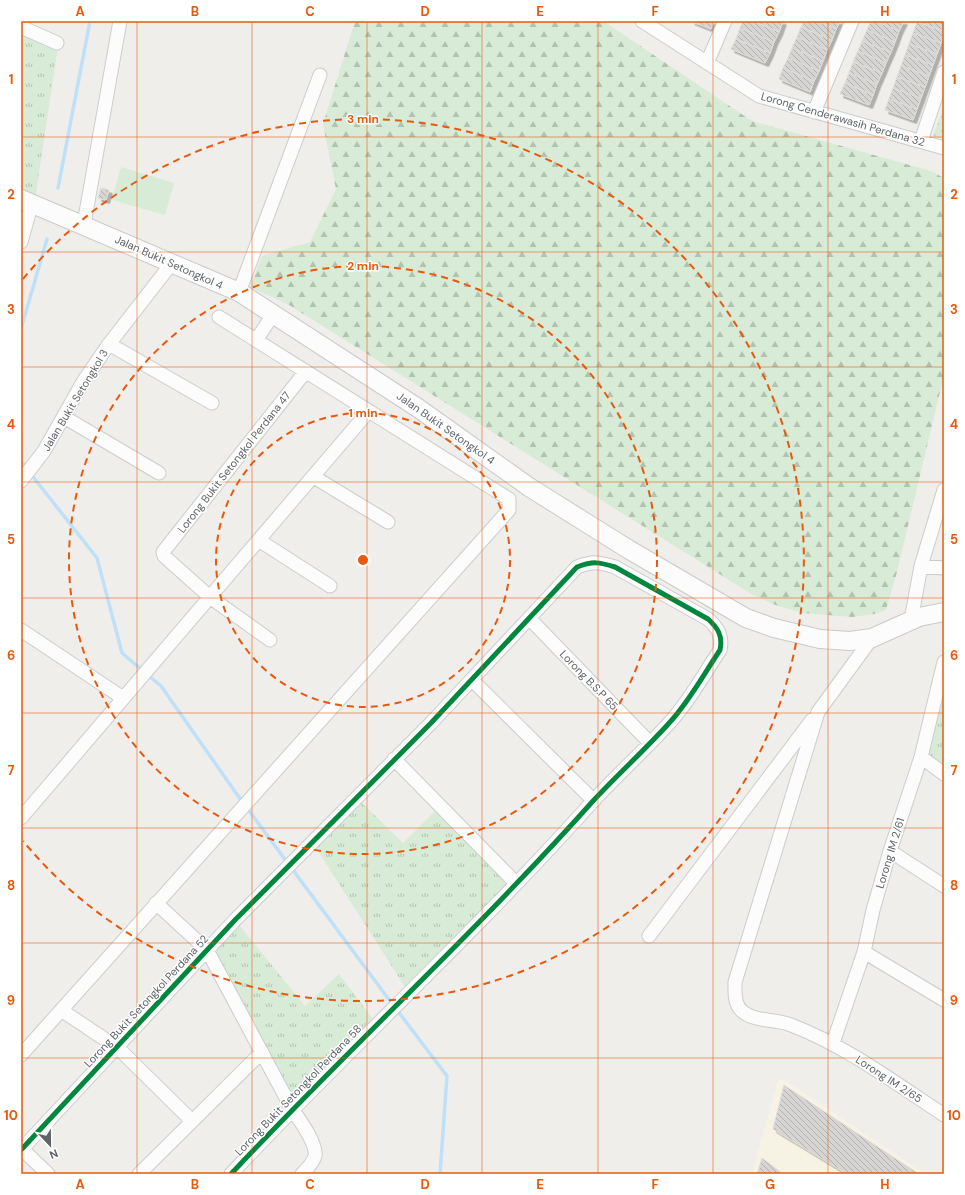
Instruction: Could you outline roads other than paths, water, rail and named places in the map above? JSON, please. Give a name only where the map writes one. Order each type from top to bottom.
[{"type":"street","points":[[84,224],[120,21]]},
{"type":"street","name":"Lorong Cenderawasih Perdana 32","points":[[642,21],[759,96],[943,148]]},
{"type":"street","points":[[707,63],[725,21]]},
{"type":"street","points":[[814,112],[852,21]]},
{"type":"street","points":[[21,27],[57,43]]},
{"type":"street","points":[[921,141],[944,72]]},
{"type":"street","points":[[239,292],[320,75]]},
{"type":"street","points":[[21,242],[26,201]]},
{"type":"street","name":"Jalan Bukit Setongkol 4","points":[[26,201],[84,224],[239,292],[274,313],[418,408],[529,487],[628,550],[746,618],[774,628],[820,638],[850,641],[872,638],[911,620],[944,612]]},
{"type":"street","name":"Jalan Bukit Setongkol 3","points":[[21,481],[44,451],[83,382],[109,344],[172,263]]},
{"type":"street","points":[[257,340],[274,313]]},
{"type":"street","points":[[21,1054],[509,510],[509,499],[368,412],[219,317]]},
{"type":"street","points":[[109,344],[212,403]]},
{"type":"street","name":"Lorong Bukit Setongkol Perdana 47","points":[[211,598],[164,556],[163,552],[306,372]]},
{"type":"street","points":[[21,818],[155,660],[260,541],[368,412]]},
{"type":"street","points":[[64,417],[159,473]]},
{"type":"street","points":[[314,477],[388,522]]},
{"type":"street","points":[[911,620],[921,566],[944,490]]},
{"type":"street","points":[[260,541],[330,586]]},
{"type":"street","name":"Lorong Bukit Setongkol Perdana 58","points":[[231,1174],[292,1109],[552,848],[649,742],[670,722],[684,704],[720,650],[722,640],[715,626],[708,620],[615,567],[602,563],[590,562],[577,567]]},
{"type":"street","points":[[921,566],[944,568]]},
{"type":"street","name":"Lorong Bukit Setongkol Perdana 52","points":[[21,1149],[118,1048],[207,950],[472,680],[577,567]]},
{"type":"street","points":[[211,598],[270,640]]},
{"type":"street","name":"Lorong B.S.P 65","points":[[529,618],[649,742]]},
{"type":"street","points":[[21,630],[127,693]]},
{"type":"street","points":[[649,936],[872,638]]},
{"type":"street","name":"Lorong IM 2/61","points":[[833,1043],[864,952],[872,910],[920,757],[944,662]]},
{"type":"street","points":[[472,680],[594,801]]},
{"type":"street","name":"Lorong IM 2/65","points":[[818,712],[735,982],[736,1000],[741,1010],[748,1015],[790,1024],[833,1043],[944,1115]]},
{"type":"street","points":[[920,757],[944,774]]},
{"type":"street","points":[[394,759],[516,883]]},
{"type":"street","points":[[890,851],[944,886]]},
{"type":"street","points":[[156,903],[207,950],[292,1109],[313,1144],[315,1156],[309,1168],[302,1174]]},
{"type":"street","points":[[864,952],[944,1000]]},
{"type":"street","points":[[61,1010],[118,1048],[192,1121]]},
{"type":"street","points":[[139,1174],[262,1052]]},
{"type":"street","points":[[21,1149],[48,1174]]},
{"type":"waterway","points":[[58,188],[90,21]]},
{"type":"waterway","points":[[21,329],[47,239]]},
{"type":"waterway","points":[[21,461],[27,468]]},
{"type":"waterway","points":[[30,473],[97,558],[122,653],[143,671]]},
{"type":"waterway","points":[[148,675],[161,686],[243,803]]},
{"type":"waterway","points":[[247,808],[393,1005]]},
{"type":"waterway","points":[[397,1010],[447,1076],[440,1174]]}]
